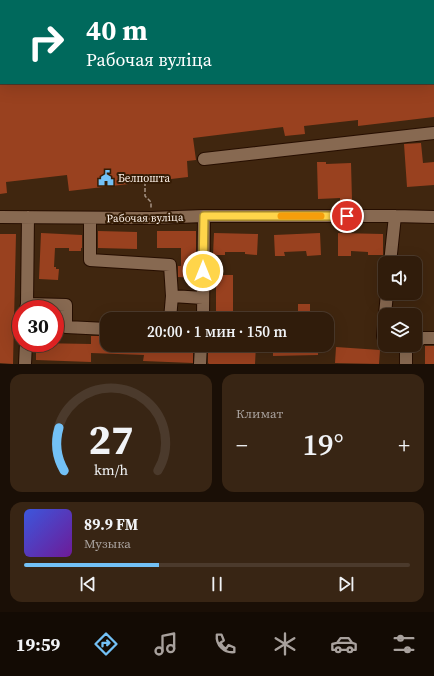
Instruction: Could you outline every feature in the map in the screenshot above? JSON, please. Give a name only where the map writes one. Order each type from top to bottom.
[{"type":"street","points":[[204,159],[434,133]]},
{"type":"street","points":[[203,312],[204,216]]},
{"type":"street","points":[[391,256],[395,216]]},
{"type":"street","name":"Рабочая вуліца","points":[[0,217],[434,217]]},
{"type":"street","points":[[27,300],[28,217]]},
{"type":"street","points":[[90,218],[90,260],[170,265],[172,296],[171,312]]},
{"type":"street","points":[[172,296],[203,298]]},
{"type":"street","points":[[64,305],[66,305],[66,327],[100,329]]},
{"type":"street","points":[[422,338],[434,338]]},
{"type":"street","points":[[25,364],[26,352]]},
{"type":"street","points":[[200,364],[201,352]]},
{"type":"street","points":[[406,364],[407,352]]},
{"type":"path","points":[[145,182],[145,196],[151,202],[152,218]]},
{"type":"building","points":[[0,84],[434,84],[434,117],[358,126],[358,120],[304,126],[305,134],[285,136],[283,127],[193,138],[196,160],[187,161],[188,177],[69,191],[67,175],[6,182],[7,193],[0,194]]},
{"type":"building","points":[[421,143],[423,163],[434,162],[434,185],[407,187],[404,144]]},
{"type":"building","points":[[317,162],[326,162],[326,164],[351,163],[352,200],[340,201],[340,198],[318,199]]},
{"type":"building","points":[[98,231],[137,232],[137,249],[98,248]]},
{"type":"building","points":[[157,231],[196,231],[196,278],[178,277],[178,266],[181,266],[181,248],[157,248]]},
{"type":"building","points":[[41,233],[82,235],[81,251],[69,251],[69,248],[55,248],[54,267],[59,269],[58,280],[39,279]]},
{"type":"building","points":[[214,233],[258,234],[257,255],[245,254],[245,252],[225,252],[225,255],[213,255]]},
{"type":"building","points":[[320,233],[321,255],[307,256],[306,251],[284,252],[285,256],[275,256],[274,235]]},
{"type":"building","points":[[338,233],[383,234],[383,255],[368,255],[368,252],[351,251],[351,256],[338,256]]},
{"type":"building","points":[[0,234],[16,234],[14,300],[12,300],[13,364],[0,363]]},
{"type":"building","points":[[216,275],[233,275],[233,312],[216,312]]},
{"type":"building","points":[[298,304],[310,304],[310,312],[298,312]]},
{"type":"building","points":[[91,336],[100,336],[100,352],[193,352],[193,363],[143,361],[144,355],[91,353],[91,362],[36,360],[36,352],[64,352],[64,344],[91,344]]},
{"type":"building","points":[[425,346],[434,346],[434,364],[425,364]]},
{"type":"building","points":[[336,347],[378,350],[378,352],[380,352],[379,364],[335,363]]},
{"type":"building","points":[[208,352],[256,352],[255,364],[208,363]]},
{"type":"building","points":[[273,352],[318,352],[318,355],[273,356]]},
{"type":"slow traffic","points":[[281,216],[321,216]]},
{"type":"place","name":"Белпошта","points":[[106,178]]},
{"type":"route","points":[[203,271],[204,216],[347,216]]}]
